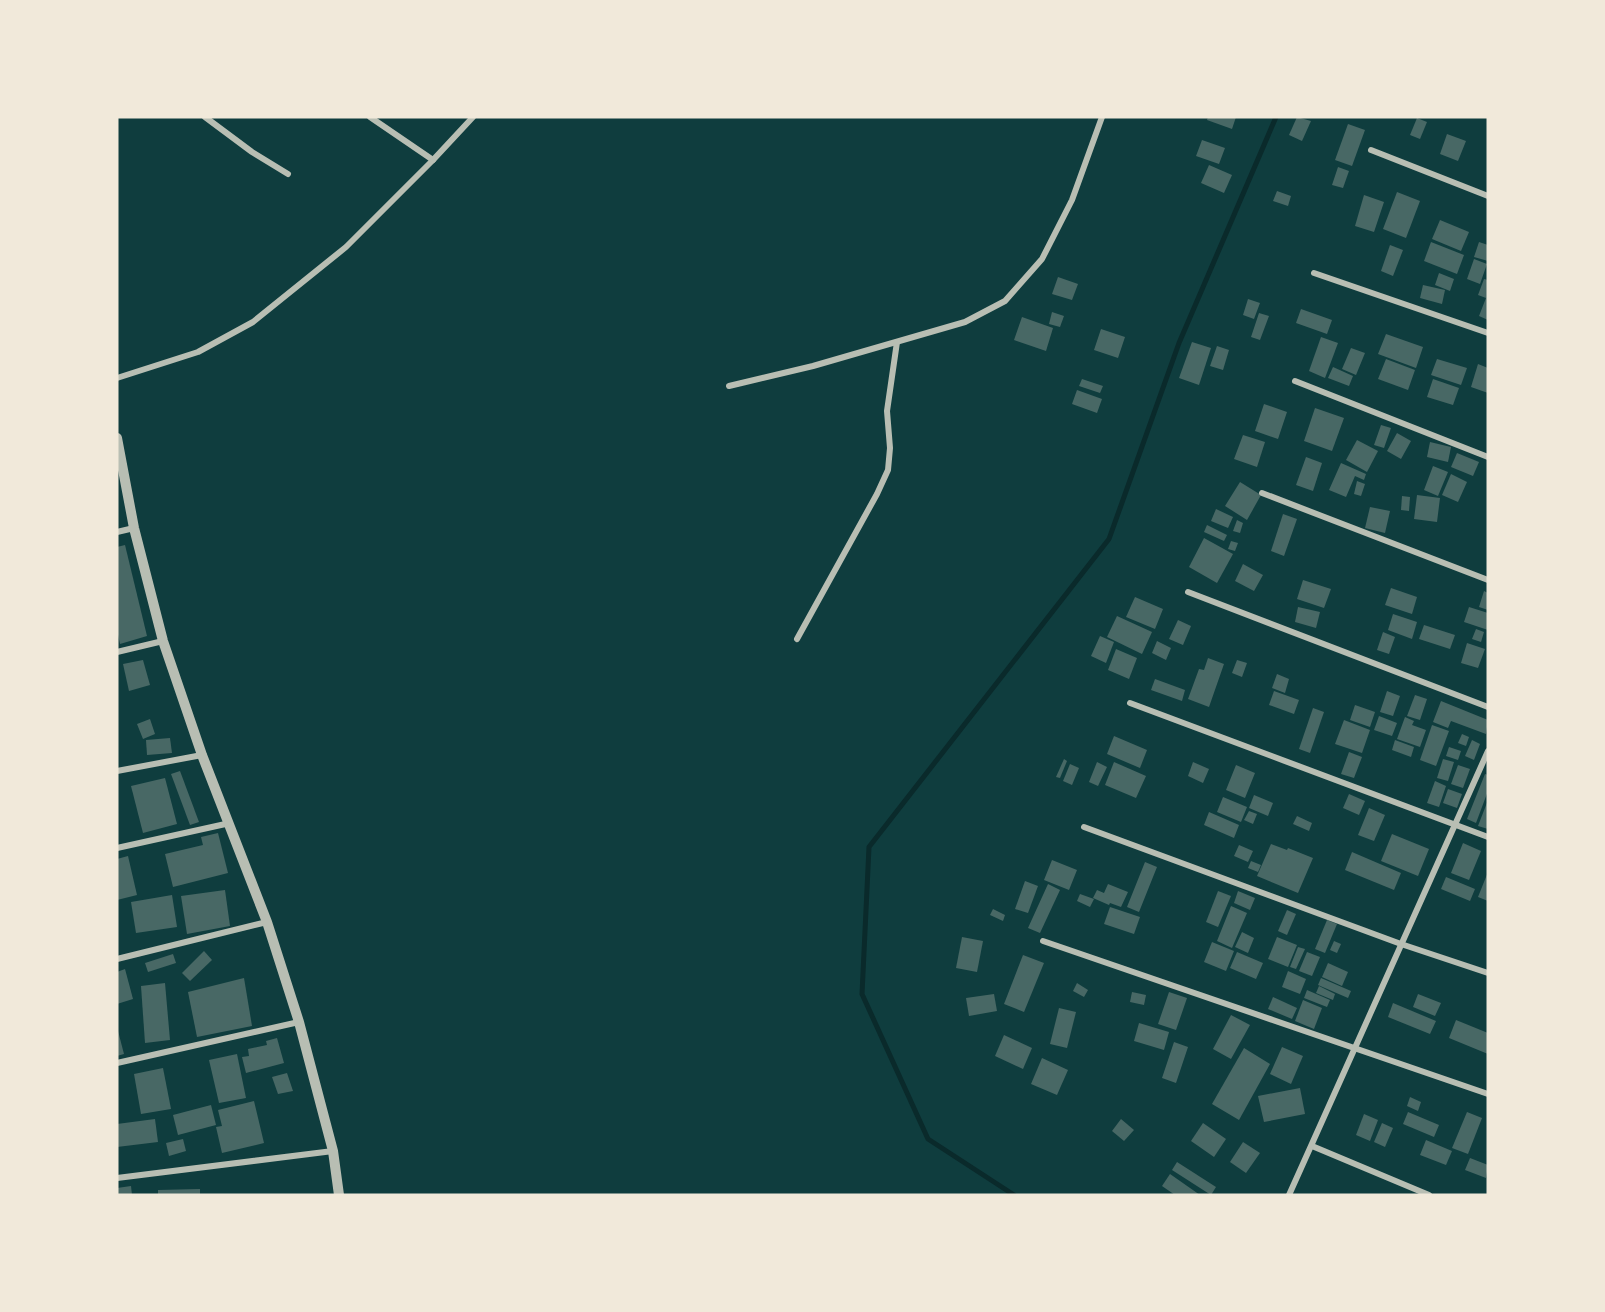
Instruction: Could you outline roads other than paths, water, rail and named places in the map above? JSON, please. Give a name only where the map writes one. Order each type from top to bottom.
[{"type":"street","points":[[205,117],[252,152],[288,174]]},
{"type":"street","points":[[370,117],[433,160]]},
{"type":"street","points":[[117,378],[198,352],[253,322],[346,247],[473,117]]},
{"type":"street","points":[[729,386],[813,366],[965,322],[1005,301],[1042,259],[1072,200],[1102,117]]},
{"type":"street","points":[[1371,150],[1488,196]]},
{"type":"street","points":[[1314,273],[1488,333]]},
{"type":"street","points":[[797,639],[888,470],[890,448],[887,411],[897,342]]},
{"type":"street","points":[[1295,381],[1488,457]]},
{"type":"street","points":[[118,444],[134,528],[163,641],[202,755],[267,922],[299,1022],[333,1150],[339,1195]]},
{"type":"street","points":[[1262,493],[1488,580]]},
{"type":"street","points":[[117,532],[134,528]]},
{"type":"street","points":[[1188,592],[1488,707]]},
{"type":"street","points":[[117,652],[163,641]]},
{"type":"street","points":[[1130,703],[1488,837]]},
{"type":"street","points":[[1289,1195],[1488,751]]},
{"type":"street","points":[[117,771],[202,755]]},
{"type":"street","points":[[117,848],[230,823]]},
{"type":"street","points":[[1084,827],[1401,944],[1488,973]]},
{"type":"street","points":[[117,959],[267,922]]},
{"type":"street","points":[[1042,941],[1488,1094]]},
{"type":"street","points":[[117,1063],[299,1022]]},
{"type":"street","points":[[1312,1146],[1430,1195]]},
{"type":"street","points":[[117,1178],[333,1150]]},
{"type":"waterway","points":[[1014,1195],[928,1139],[862,994],[869,847],[1109,539],[1179,343],[1276,117]]}]
